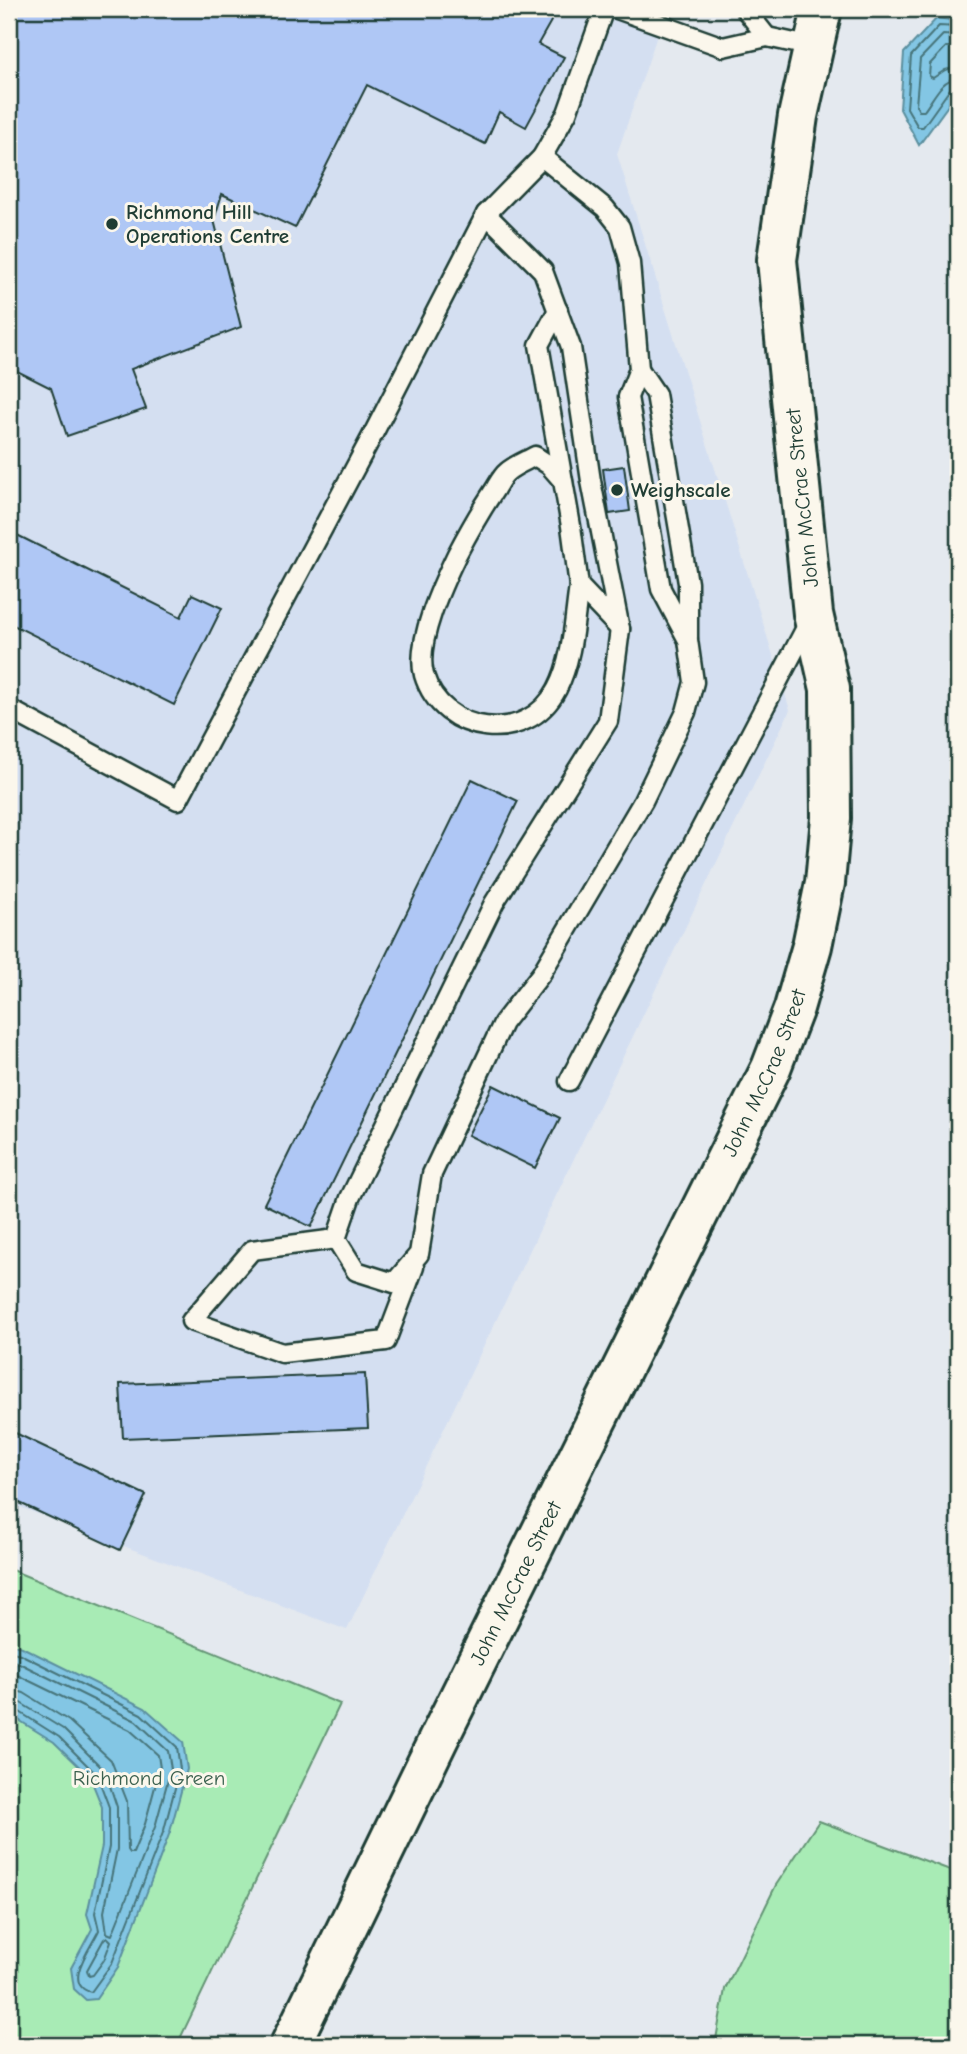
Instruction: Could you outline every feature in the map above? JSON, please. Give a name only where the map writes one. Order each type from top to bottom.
[{"type":"street","name":"John McCrae Street","points":[[290,2045],[771,1069],[794,1008],[812,946],[825,883],[831,818],[830,689],[813,614],[777,260],[798,117],[822,9]]},
{"type":"lane","points":[[9,709],[177,800],[371,438],[486,214],[542,157],[567,113],[604,9]]},
{"type":"lane","points":[[617,9],[723,47],[767,37],[813,47]]},
{"type":"lane","points":[[745,9],[767,37]]},
{"type":"lane","points":[[542,157],[605,208],[620,227],[630,263],[639,369],[628,397],[661,589],[688,640]]},
{"type":"lane","points":[[419,1254],[394,1283],[355,1271],[336,1240],[350,1198],[494,903],[608,721],[620,629],[591,481],[571,347],[543,271],[486,214]]},
{"type":"lane","points":[[558,310],[540,345],[564,481],[579,586],[570,650],[556,690],[541,709],[521,722],[497,728],[473,724],[450,714],[434,696],[424,673],[422,649],[440,589],[474,521],[506,473],[535,456],[564,481]]},
{"type":"lane","points":[[336,1240],[252,1250],[191,1321],[282,1353],[386,1341],[419,1254],[432,1174],[503,1023],[541,974],[609,859],[643,801],[686,712],[694,682],[688,640],[688,583],[656,394],[639,369]]},
{"type":"lane","points":[[579,586],[620,629]]},
{"type":"lane","points":[[569,1081],[813,614]]},
{"type":"shaded area","points":[[9,9],[666,9],[617,154],[790,710],[347,1630],[9,1503]]},
{"type":"green space","name":"Richmond Green","points":[[9,1569],[340,1704],[177,2045],[9,2045]]},
{"type":"green space","points":[[819,1821],[958,1873],[958,2045],[715,2045],[725,1989],[776,1885]]},
{"type":"water","points":[[937,18],[958,21],[958,84],[954,97],[919,145],[900,109],[904,53]]},
{"type":"water","points":[[9,1644],[22,1647],[145,1708],[183,1742],[187,1769],[170,1832],[118,1967],[96,1999],[86,2000],[74,1989],[71,1968],[92,1929],[87,1914],[102,1846],[102,1807],[90,1777],[54,1742],[9,1714]]},
{"type":"building","name":"Richmond Hill Operations Centre","points":[[9,9],[543,9],[555,14],[538,44],[564,57],[526,127],[499,112],[485,144],[367,85],[295,228],[222,194],[214,220],[241,327],[131,369],[146,409],[67,436],[51,388],[9,367]]},
{"type":"building","name":"Weighscale","points":[[624,466],[630,511],[609,514],[603,469]]},
{"type":"building","points":[[9,531],[181,617],[192,594],[222,608],[174,705],[9,623]]},
{"type":"building","points":[[472,779],[518,801],[311,1227],[264,1204]]},
{"type":"building","points":[[493,1085],[560,1118],[535,1168],[468,1135]]},
{"type":"building","points":[[365,1374],[368,1428],[123,1438],[120,1384]]},
{"type":"building","points":[[9,1430],[146,1495],[120,1550],[9,1498]]},
{"type":"place","name":"Richmond Hill Operations Centre","points":[[112,224]]},
{"type":"place","name":"Weighscale","points":[[617,490]]}]
